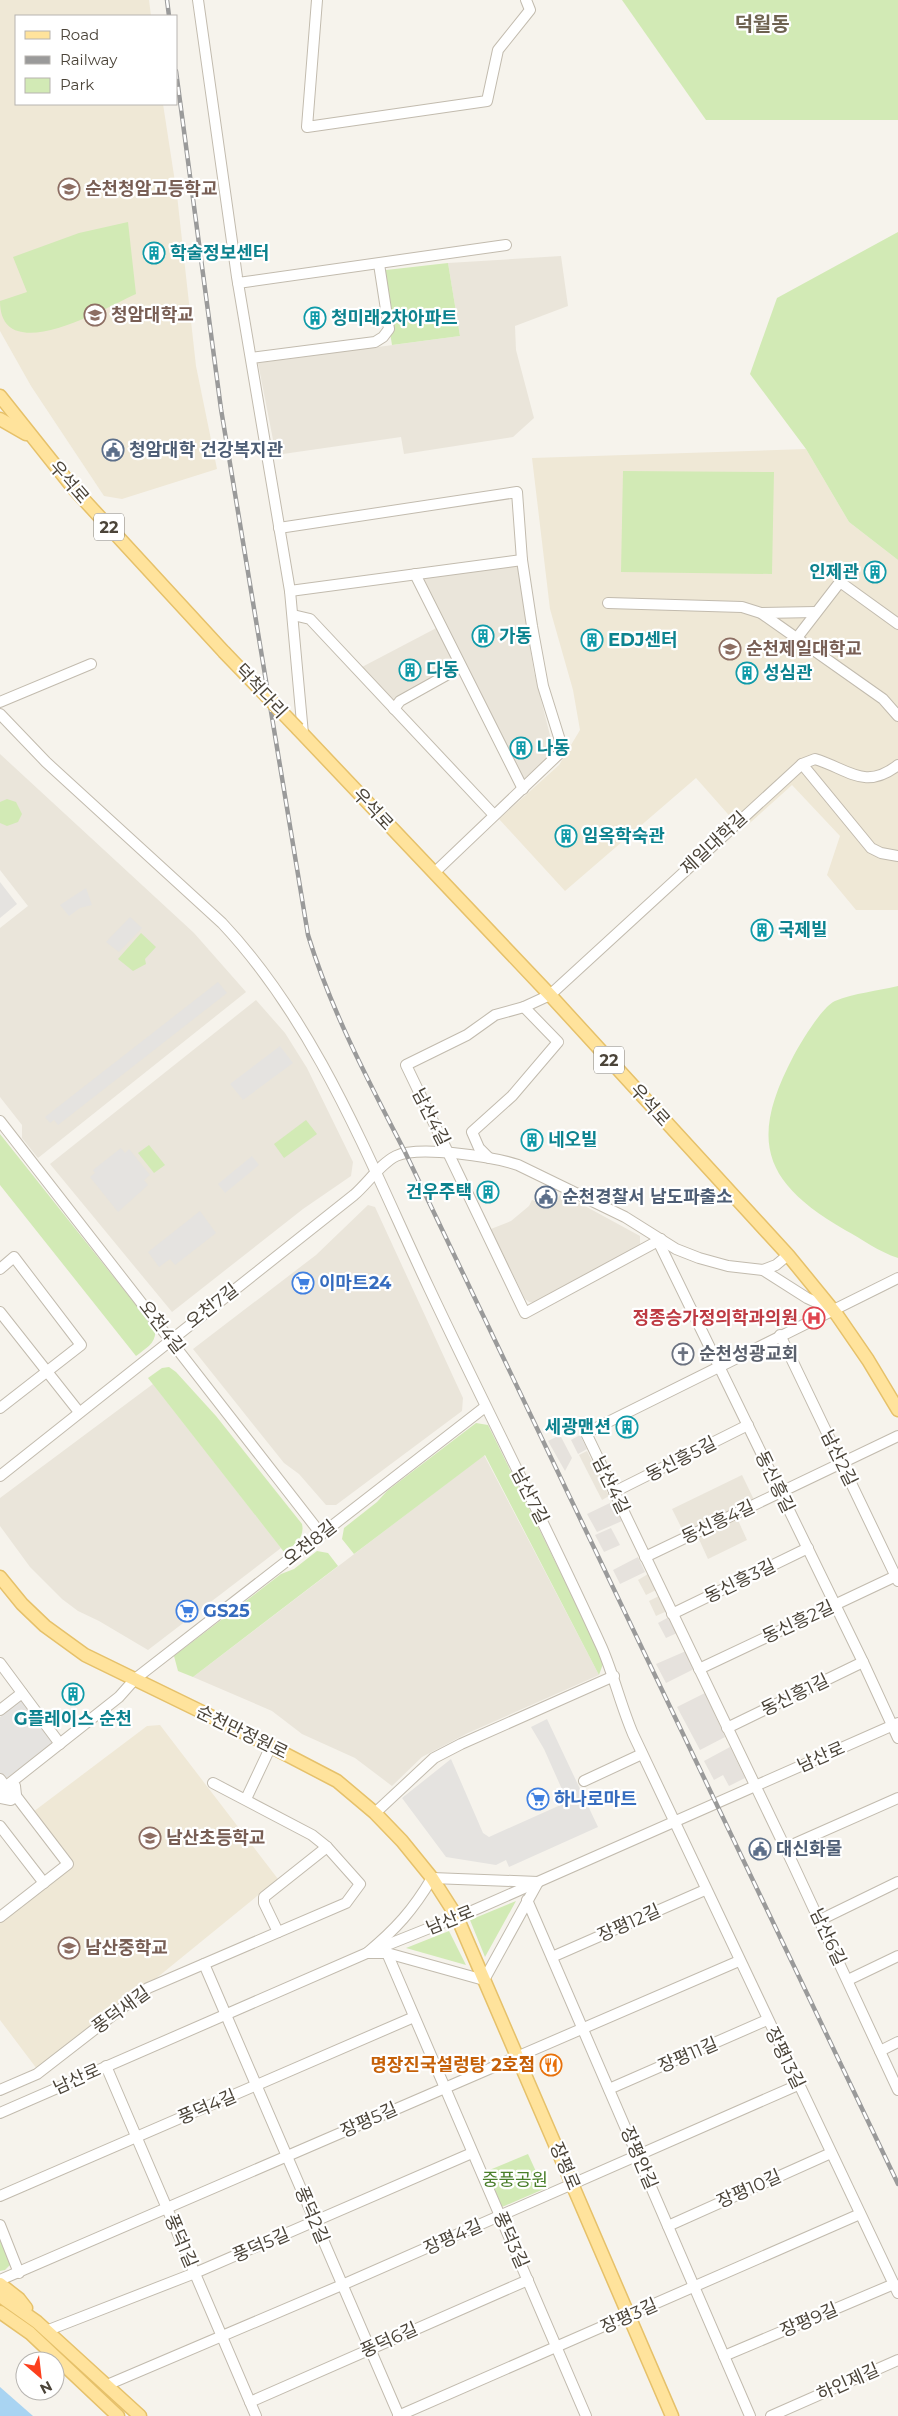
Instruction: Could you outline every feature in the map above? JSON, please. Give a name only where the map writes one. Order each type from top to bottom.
[{"type":"main road","name":"우석로","points":[[0,396],[74,489],[224,652]]},
{"type":"main road","points":[[0,419],[30,435]]},
{"type":"main road","name":"덕척다리","points":[[224,652],[300,732]]},
{"type":"main road","name":"우석로","points":[[300,732],[550,995],[788,1255],[832,1309],[868,1360],[898,1410]]},
{"type":"main road","name":"순천만정원로","points":[[0,1578],[22,1604],[70,1645],[104,1666],[135,1679],[271,1746],[337,1781],[375,1813],[432,1878],[457,1917]]},
{"type":"main road","name":"장평로","points":[[457,1917],[672,2416]]},
{"type":"main road","points":[[0,2284],[19,2299],[42,2326]]},
{"type":"main road","points":[[0,2296],[42,2326],[140,2416]]},
{"type":"main road","points":[[0,2312],[30,2333],[118,2416]]},
{"type":"main road","points":[[0,2322],[30,2333]]},
{"type":"street","points":[[198,0],[238,283],[294,615],[300,732]]},
{"type":"street","points":[[317,0],[307,127],[487,101],[498,50],[530,10],[526,0]]},
{"type":"street","points":[[238,283],[506,246]]},
{"type":"street","points":[[251,358],[375,342],[383,337],[389,329],[379,264]]},
{"type":"street","points":[[279,528],[517,492],[522,560],[543,686],[563,750],[434,873]]},
{"type":"street","points":[[290,590],[522,560]]},
{"type":"street","points":[[415,574],[523,789]]},
{"type":"street","points":[[796,639],[840,582],[898,624]]},
{"type":"street","points":[[608,603],[742,607],[761,613],[816,612]]},
{"type":"street","points":[[761,613],[882,699],[898,716]]},
{"type":"street","points":[[294,615],[310,619],[494,815]]},
{"type":"street","points":[[0,702],[91,664]]},
{"type":"street","points":[[394,708],[400,701],[461,667]]},
{"type":"street","name":"남산7길","points":[[0,714],[46,762],[222,923],[257,962],[298,1023],[321,1062],[376,1174],[485,1407],[552,1541],[614,1676],[628,1722],[673,1822]]},
{"type":"street","points":[[898,765],[879,777],[867,778],[856,777],[815,759],[802,764],[871,848],[881,853],[898,856]]},
{"type":"street","name":"제일대학길","points":[[524,1007],[550,995],[802,764]]},
{"type":"street","points":[[489,1158],[479,1148],[472,1132],[512,1096],[558,1042],[524,1007]]},
{"type":"street","name":"남산4길","points":[[524,1007],[496,1015],[467,1035],[406,1065],[525,1313],[660,1240]]},
{"type":"street","name":"오천4길","points":[[0,1121],[322,1534]]},
{"type":"street","name":"오천7길","points":[[0,1476],[171,1338],[354,1195],[388,1160],[405,1152],[449,1153],[489,1158],[518,1165],[625,1217],[660,1240],[686,1254],[728,1266],[763,1270]]},
{"type":"street","name":"동신흥길","points":[[660,1240],[748,1426],[895,1724],[898,1738]]},
{"type":"street","points":[[763,1270],[776,1265],[788,1255]]},
{"type":"street","points":[[0,1269],[14,1257],[82,1345],[2,1403]]},
{"type":"street","points":[[763,1270],[807,1298],[832,1309]]},
{"type":"street","name":"남산4길","points":[[755,1786],[586,1432],[898,1278]]},
{"type":"street","points":[[0,1312],[79,1412]]},
{"type":"street","name":"남산2길","points":[[780,1335],[897,1577]]},
{"type":"street","name":"오천8길","points":[[135,1679],[485,1407]]},
{"type":"street","name":"동신흥5길","points":[[614,1492],[748,1426]]},
{"type":"street","name":"동신흥4길","points":[[645,1556],[898,1436]]},
{"type":"street","name":"동신흥3길","points":[[672,1614],[808,1548]]},
{"type":"street","name":"동신흥2길","points":[[699,1669],[897,1577]]},
{"type":"street","name":"동신흥1길","points":[[727,1728],[864,1662]]},
{"type":"street","points":[[0,1663],[60,1744]]},
{"type":"street","points":[[375,1813],[434,1758],[460,1744],[614,1676]]},
{"type":"street","points":[[0,1917],[68,1864],[6,1789],[119,1697],[135,1679]]},
{"type":"street","points":[[0,1710],[22,1693]]},
{"type":"street","name":"남산로","points":[[0,2113],[367,1953],[538,1882],[895,1724]]},
{"type":"street","points":[[246,1799],[271,1746]]},
{"type":"street","points":[[584,1782],[642,1754]]},
{"type":"street","name":"풍덕새길","points":[[0,2090],[37,2074],[148,1988],[346,1903],[360,1884],[327,1847],[312,1835],[213,1783]]},
{"type":"street","name":"남산6길","points":[[755,1786],[820,1920],[898,2090]]},
{"type":"street","points":[[785,1848],[898,1798]]},
{"type":"street","name":"장평13길","points":[[673,1822],[896,2289]]},
{"type":"street","points":[[0,1826],[44,1883]]},
{"type":"street","points":[[278,1932],[264,1903],[264,1897],[327,1847]]},
{"type":"street","points":[[432,1878],[538,1882],[484,1980],[388,1954],[367,1953],[396,1929],[416,1905],[432,1878]]},
{"type":"street","points":[[820,1920],[898,1882]]},
{"type":"street","name":"장평12길","points":[[552,1957],[705,1890]]},
{"type":"street","name":"장평안길","points":[[527,1900],[750,2416]]},
{"type":"street","name":"풍덕3길","points":[[388,1954],[528,2280],[582,2415]]},
{"type":"street","points":[[848,1980],[898,1956]]},
{"type":"street","name":"장평5길","points":[[0,2280],[739,1961]]},
{"type":"street","name":"풍덕2길","points":[[204,1964],[398,2416]]},
{"type":"street","name":"풍덕4길","points":[[0,2196],[414,2017]]},
{"type":"street","name":"장평11길","points":[[609,2088],[767,2020]]},
{"type":"street","points":[[880,2051],[898,2042]]},
{"type":"street","name":"풍덕1길","points":[[106,2066],[256,2416]]},
{"type":"street","name":"장평4길","points":[[107,2385],[221,2338],[798,2085]]},
{"type":"street","name":"풍덕5길","points":[[42,2326],[195,2273],[472,2153]]},
{"type":"street","name":"장평10길","points":[[668,2226],[831,2153]]},
{"type":"street","name":"장평3길","points":[[398,2416],[860,2214]]},
{"type":"street","points":[[0,2225],[20,2273]]},
{"type":"street","name":"풍덕6길","points":[[250,2402],[369,2348],[528,2280]]},
{"type":"street","name":"장평9길","points":[[724,2356],[896,2289]]},
{"type":"street","name":"하인제길","points":[[772,2416],[898,2360]]},
{"type":"shaded area","points":[[0,0],[149,0],[151,15],[15,15],[15,105],[163,105],[177,195],[196,366],[217,469],[122,499],[104,496],[31,386],[0,331]]},
{"type":"shaded area","points":[[561,256],[568,306],[515,326],[516,350],[534,418],[513,437],[404,454],[401,437],[276,455],[258,363],[460,336],[448,263]]},
{"type":"shaded area","name":"순천제일대학교","points":[[806,449],[849,522],[898,560],[898,910],[856,910],[827,875],[840,836],[792,785],[742,830],[696,778],[565,891],[499,819],[559,765],[580,730],[573,690],[550,609],[532,458]]},
{"type":"shaded area","points":[[517,563],[534,672],[554,751],[554,756],[524,782],[464,665],[392,702],[362,667],[444,624],[423,581],[426,575]]},
{"type":"shaded area","points":[[0,754],[194,933],[246,992],[38,1158],[22,1138],[22,1125],[0,1097],[0,928],[28,906],[0,870]]},
{"type":"shaded area","points":[[0,882],[17,904],[0,918]]},
{"type":"shaded area","points":[[86,888],[92,905],[80,908],[69,916],[60,905]]},
{"type":"shaded area","points":[[130,917],[142,928],[119,952],[106,942]]},
{"type":"shaded area","points":[[218,982],[227,993],[58,1125],[54,1120],[50,1123],[45,1117]]},
{"type":"shaded area","points":[[256,1000],[285,1033],[307,1068],[353,1162],[351,1176],[303,1209],[172,1312],[50,1164]]},
{"type":"shaded area","points":[[280,1046],[293,1063],[243,1100],[230,1084]]},
{"type":"shaded area","points":[[121,1148],[125,1153],[129,1149],[150,1175],[144,1180],[148,1185],[118,1212],[90,1177],[95,1173],[93,1170]]},
{"type":"shaded area","points":[[252,1156],[259,1165],[225,1193],[218,1184]]},
{"type":"shaded area","points":[[561,1193],[640,1236],[640,1246],[536,1303],[529,1302],[525,1299],[491,1229],[511,1221],[529,1206],[532,1200],[552,1207]]},
{"type":"shaded area","points":[[368,1205],[375,1207],[463,1398],[462,1411],[336,1505],[326,1505],[299,1474],[284,1463],[193,1349],[316,1255]]},
{"type":"shaded area","points":[[200,1211],[216,1233],[175,1265],[170,1259],[159,1267],[148,1252]]},
{"type":"shaded area","points":[[153,1384],[281,1548],[148,1650],[78,1611],[62,1599],[30,1567],[0,1526],[0,1498]]},
{"type":"shaded area","points":[[560,1435],[572,1458],[565,1471],[548,1441]]},
{"type":"shaded area","points":[[580,1435],[587,1449],[578,1454],[571,1440]]},
{"type":"shaded area","points":[[587,1451],[609,1496],[602,1500],[579,1455]]},
{"type":"shaded area","points":[[484,1455],[599,1675],[468,1733],[422,1757],[392,1786],[355,1758],[302,1734],[272,1711],[193,1677]]},
{"type":"shaded area","points":[[742,1475],[758,1508],[737,1518],[747,1540],[708,1559],[698,1537],[688,1541],[672,1509]]},
{"type":"shaded area","points":[[612,1502],[622,1521],[597,1532],[587,1514]]},
{"type":"shaded area","points":[[611,1528],[620,1545],[604,1552],[595,1535]]},
{"type":"shaded area","points":[[638,1557],[645,1572],[620,1584],[613,1570]]},
{"type":"shaded area","points":[[648,1574],[656,1590],[646,1595],[638,1580]]},
{"type":"shaded area","points":[[659,1596],[667,1611],[656,1616],[649,1601]]},
{"type":"shaded area","points":[[669,1617],[677,1633],[666,1638],[658,1623]]},
{"type":"shaded area","points":[[686,1651],[694,1669],[666,1683],[656,1664]]},
{"type":"shaded area","points":[[705,1693],[725,1737],[700,1750],[677,1707]]},
{"type":"shaded area","points":[[21,1700],[54,1742],[4,1780],[0,1775],[0,1717]]},
{"type":"shaded area","points":[[547,1719],[598,1827],[509,1867],[506,1860],[496,1865],[446,1857],[402,1798],[451,1759],[483,1833],[489,1837],[565,1803],[565,1796],[544,1749],[531,1727]]},
{"type":"shaded area","name":"남산초등학교","points":[[160,1725],[278,1879],[159,1976],[37,2069],[0,2020],[0,1920],[73,1864],[33,1812],[147,1726]]},
{"type":"shaded area","points":[[730,1747],[745,1778],[729,1786],[723,1775],[714,1780],[704,1761]]},
{"type":"green space","points":[[622,0],[898,0],[898,120],[706,120]]},
{"type":"green space","points":[[128,222],[136,294],[80,320],[35,333],[17,331],[5,321],[0,301],[27,292],[13,257],[79,233]]},
{"type":"green space","points":[[898,232],[898,560],[849,522],[806,449],[750,374],[777,298]]},
{"type":"green space","points":[[448,263],[460,336],[392,345],[381,277],[386,270]]},
{"type":"green space","points":[[623,471],[774,472],[772,574],[621,572]]},
{"type":"green space","points":[[7,799],[16,802],[22,814],[18,822],[7,826],[0,823],[0,802]]},
{"type":"green space","points":[[141,933],[156,947],[145,959],[146,964],[133,971],[118,959]]},
{"type":"green space","points":[[898,986],[898,1258],[877,1249],[845,1230],[817,1212],[796,1194],[781,1176],[772,1156],[768,1135],[771,1111],[780,1085],[794,1055],[812,1025],[824,1010],[842,998]]},
{"type":"green space","points":[[306,1120],[317,1134],[284,1158],[274,1144]]},
{"type":"green space","points":[[0,1134],[155,1329],[153,1342],[136,1356],[0,1185]]},
{"type":"green space","points":[[149,1145],[165,1165],[154,1173],[138,1153]]},
{"type":"green space","points":[[169,1367],[176,1372],[216,1416],[302,1524],[301,1537],[284,1552],[148,1378],[162,1368]]},
{"type":"green space","points":[[476,1423],[488,1425],[604,1661],[599,1675],[485,1455],[354,1554],[342,1539],[344,1528],[377,1502],[387,1491]]},
{"type":"green space","points":[[317,1551],[328,1553],[338,1566],[193,1677],[178,1671],[174,1656],[281,1574],[294,1569]]},
{"type":"green space","points":[[516,1901],[485,1957],[470,1920]]},
{"type":"green space","points":[[449,1931],[466,1965],[406,1948]]},
{"type":"green space","name":"중풍공원","points":[[528,2154],[544,2189],[502,2207],[487,2171]]},
{"type":"green space","points":[[0,2240],[11,2264],[5,2270],[0,2271]]},
{"type":"water","points":[[0,2387],[33,2416],[0,2416]]},
{"type":"railway","points":[[167,0],[169,15]]},
{"type":"railway","points":[[178,86],[221,409],[308,935],[317,963],[339,1019],[405,1152],[898,2184]]},
{"type":"place","name":"순천청암고등학교","points":[[69,189]]},
{"type":"place","name":"학술정보센터","points":[[154,253]]},
{"type":"place","name":"청암대학교","points":[[95,315]]},
{"type":"place","name":"청미래2차아파트","points":[[315,318]]},
{"type":"place","name":"청암대학 건강복지관","points":[[113,450]]},
{"type":"place","name":"인제관","points":[[875,572]]},
{"type":"place","name":"가동","points":[[483,636]]},
{"type":"place","name":"EDJ센터","points":[[592,640]]},
{"type":"place","name":"순천제일대학교","points":[[730,649]]},
{"type":"place","name":"다동","points":[[410,670]]},
{"type":"place","name":"성심관","points":[[747,673]]},
{"type":"place","name":"나동","points":[[521,748]]},
{"type":"place","name":"임옥학숙관","points":[[566,836]]},
{"type":"place","name":"국제빌","points":[[762,930]]},
{"type":"place","name":"네오빌","points":[[532,1140]]},
{"type":"place","name":"건우주택","points":[[488,1192]]},
{"type":"place","name":"순천경찰서 남도파출소","points":[[546,1197]]},
{"type":"place","name":"이마트24","points":[[303,1283]]},
{"type":"place","name":"정종승가정의학과의원","points":[[814,1318]]},
{"type":"place","name":"순천성광교회","points":[[683,1354]]},
{"type":"place","name":"세광맨션","points":[[627,1427]]},
{"type":"place","name":"GS25","points":[[187,1611]]},
{"type":"place","name":"G플레이스 순천","points":[[73,1694]]},
{"type":"place","name":"하나로마트","points":[[538,1799]]},
{"type":"place","name":"남산초등학교","points":[[150,1838]]},
{"type":"place","name":"대신화물","points":[[760,1849]]},
{"type":"place","name":"남산중학교","points":[[69,1948]]},
{"type":"place","name":"명장진국설렁탕 2호점","points":[[551,2065]]},
{"type":"district","name":"덕월동","points":[[762,24]]}]
